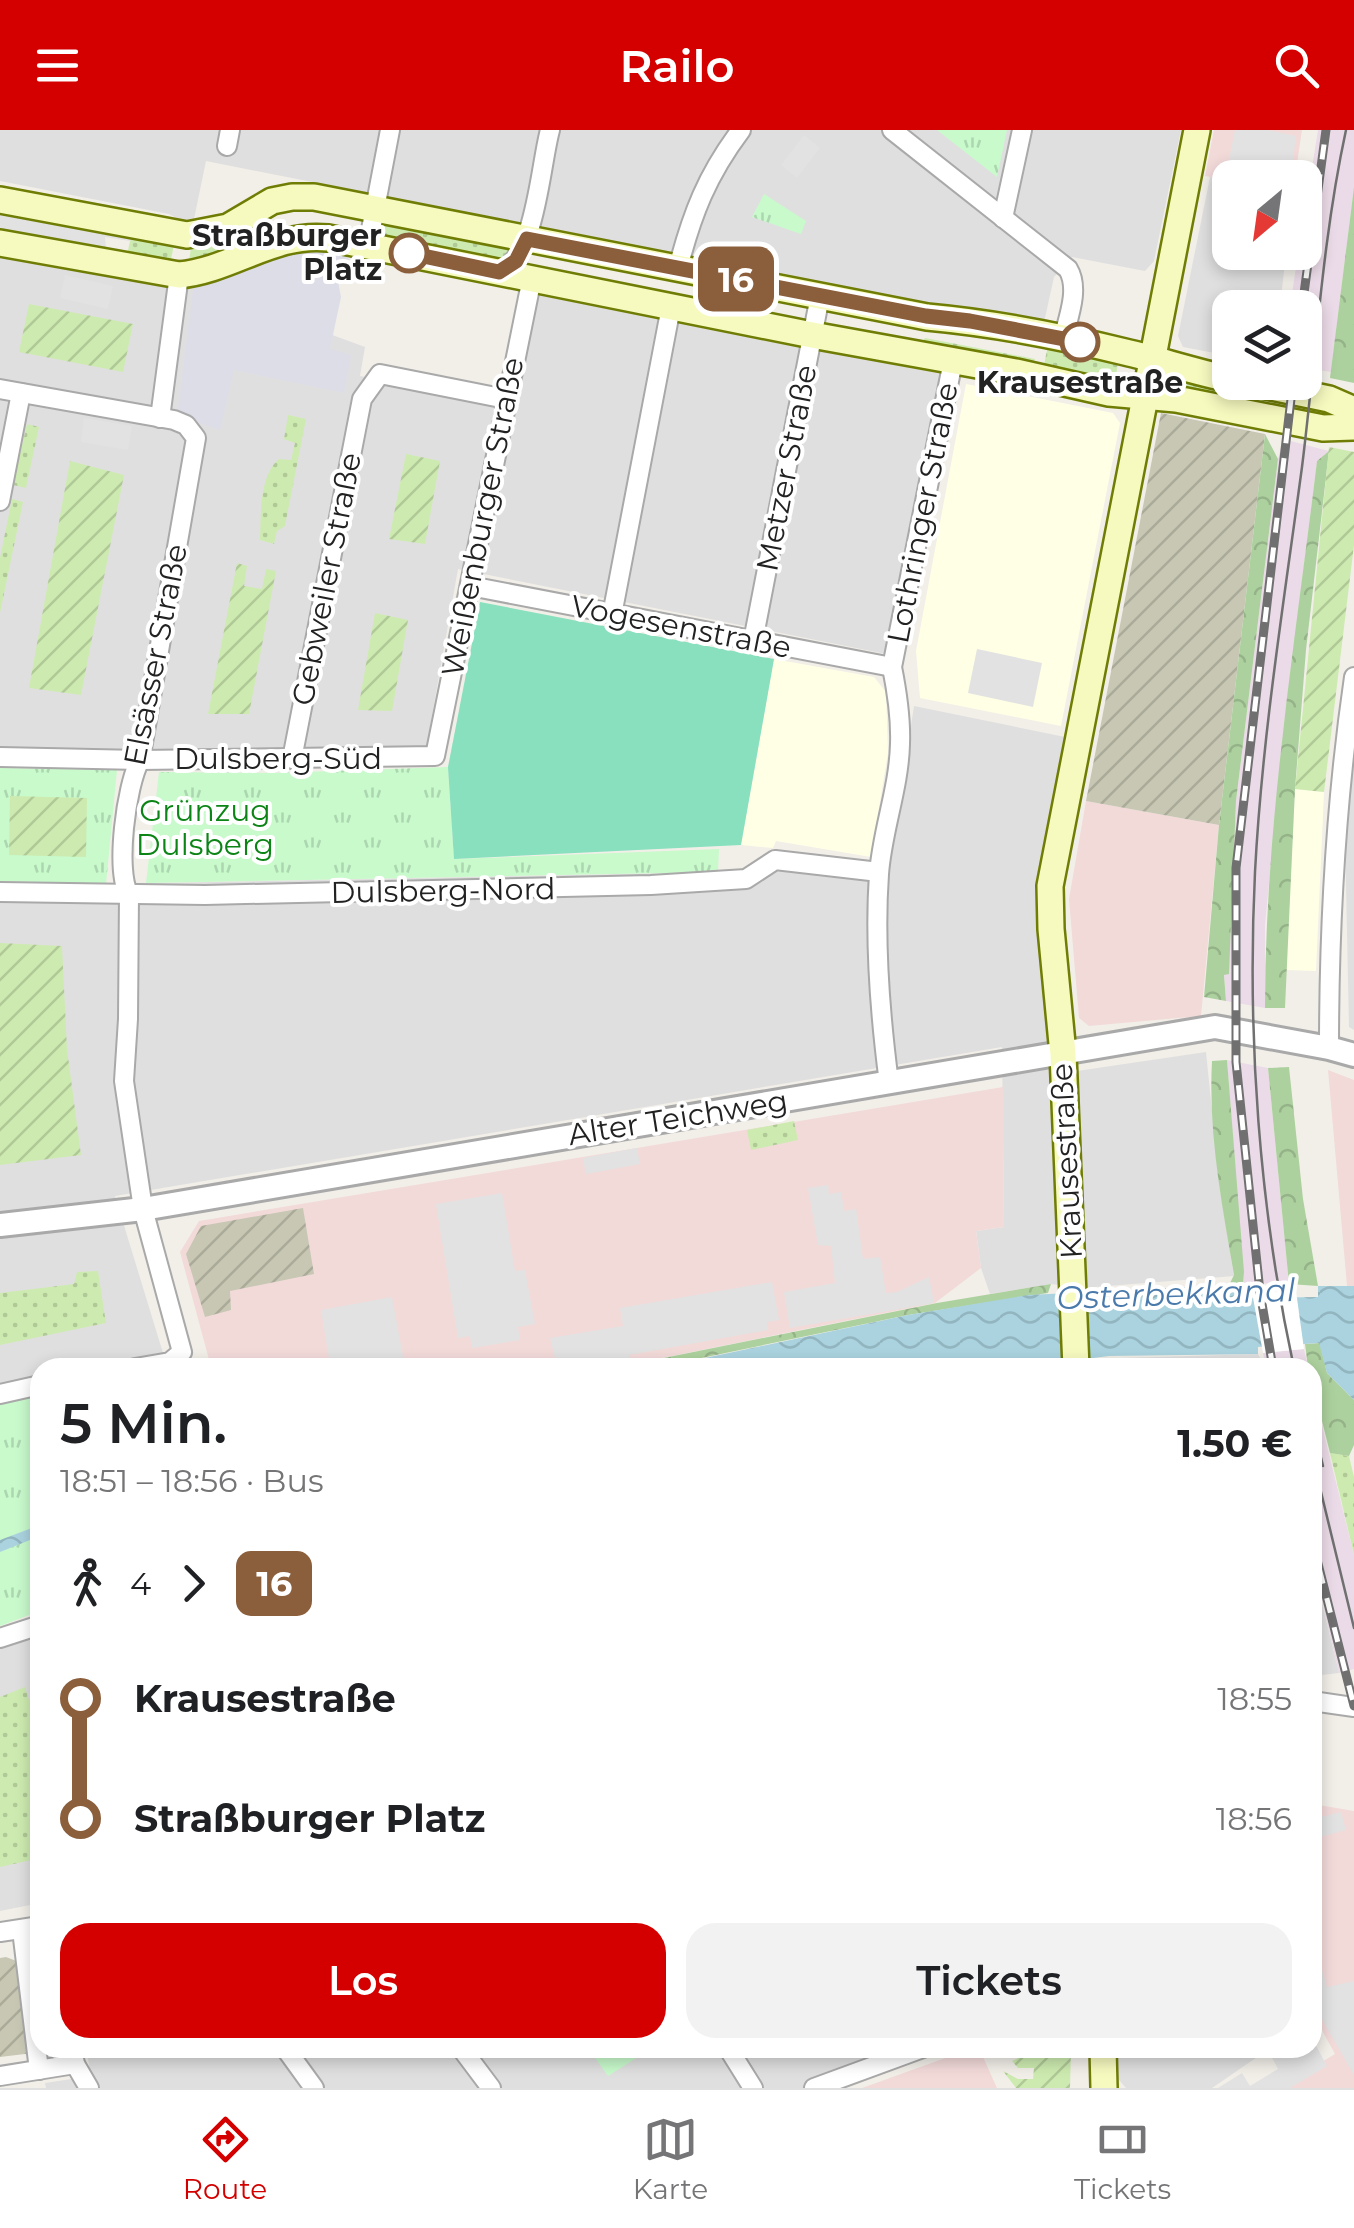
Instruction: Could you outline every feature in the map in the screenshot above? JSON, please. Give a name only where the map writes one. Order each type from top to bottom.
[{"type":"main road","name":"Krausestraße","points":[[1076,1358],[1063,1054],[1050,886],[1197,130]]},
{"type":"main road","points":[[0,200],[187,235],[218,231],[264,204],[292,196],[314,197],[820,296],[1064,339],[1212,375]]},
{"type":"main road","points":[[0,243],[180,275],[211,268],[292,238],[328,238],[1109,394],[1176,398],[1323,428],[1354,427]]},
{"type":"main road","points":[[1322,398],[1354,410]]},
{"type":"main road","points":[[1103,2058],[1104,2088]]},
{"type":"street","points":[[368,245],[390,130]]},
{"type":"street","points":[[499,272],[516,261],[527,239],[550,130]]},
{"type":"street","points":[[678,268],[694,208],[716,162],[741,130]]},
{"type":"street","points":[[892,130],[1068,269],[1073,278],[1064,339]]},
{"type":"street","points":[[1003,218],[1022,130]]},
{"type":"street","points":[[0,388],[160,418],[180,275]]},
{"type":"street","name":"Weißenburger Straße","points":[[435,756],[532,278]]},
{"type":"street","name":"Metzer Straße","points":[[753,641],[820,296]]},
{"type":"street","points":[[612,614],[671,307]]},
{"type":"street","name":"Lothringer Straße","points":[[889,1083],[880,1018],[879,872],[900,746],[892,667],[954,360]]},
{"type":"street","name":"Gebweiler Straße","points":[[292,759],[362,399],[380,374],[506,399]]},
{"type":"street","points":[[0,502],[22,393]]},
{"type":"street","name":"Elsässer Straße","points":[[160,418],[186,426],[196,438],[140,760],[133,774],[122,862],[129,895],[124,1081],[144,1208],[182,1352],[179,1358]]},
{"type":"street","name":"Vogesenstraße","points":[[470,586],[892,667]]},
{"type":"street","points":[[1329,1048],[1329,939],[1346,818],[1354,677]]},
{"type":"street","name":"Dulsberg-Süd","points":[[0,757],[140,760],[435,756]]},
{"type":"street","name":"Dulsberg-Nord","points":[[0,892],[129,895],[504,891],[652,885],[746,879],[775,860],[879,872]]},
{"type":"street","name":"Alter Teichweg","points":[[0,1225],[144,1208],[1216,1027],[1354,1056]]},
{"type":"street","points":[[0,1394],[30,1387]]},
{"type":"street","points":[[0,1638],[30,1628]]},
{"type":"street","points":[[1322,1702],[1354,1707]]},
{"type":"street","points":[[0,1932],[30,1928]]},
{"type":"street","points":[[38,2058],[39,2070]]},
{"type":"street","points":[[0,2076],[39,2070],[68,2058]]},
{"type":"street","points":[[74,2058],[90,2088]]},
{"type":"street","points":[[293,2058],[314,2088]]},
{"type":"street","points":[[468,2058],[491,2088]]},
{"type":"street","points":[[734,2058],[753,2088]]},
{"type":"street","points":[[814,2088],[896,2058]]},
{"type":"shaded area","points":[[0,130],[1181,130],[1154,261],[1145,271],[1072,257],[1054,277],[1043,327],[206,161],[194,219],[184,222],[169,214],[0,181]]},
{"type":"shaded area","points":[[1214,130],[1302,130],[1298,160],[1212,160],[1212,177],[1205,176]]},
{"type":"shaded area","points":[[1235,130],[1268,130],[1296,136],[1293,160],[1229,160]]},
{"type":"shaded area","points":[[1318,130],[1354,130],[1354,187],[1331,372],[1322,371],[1322,290],[1293,290],[1296,270],[1322,270],[1322,160],[1313,160]]},
{"type":"shaded area","points":[[804,135],[820,148],[797,178],[781,165]]},
{"type":"shaded area","points":[[1212,177],[1212,270],[1284,270],[1282,290],[1212,290],[1212,353],[1183,347],[1178,336]]},
{"type":"shaded area","points":[[0,205],[138,232],[130,241],[105,237],[107,260],[0,239]]},
{"type":"shaded area","name":"Straßburger Platz","points":[[305,246],[338,252],[357,264],[338,281],[341,297],[330,349],[351,355],[344,393],[234,370],[220,430],[191,420],[178,409],[194,282]]},
{"type":"shaded area","points":[[0,250],[199,286],[365,347],[360,376],[516,407],[538,295],[942,374],[886,654],[458,569],[425,755],[0,754]]},
{"type":"shaded area","points":[[65,275],[113,286],[108,309],[60,298]]},
{"type":"shaded area","points":[[966,384],[1113,413],[1120,423],[1061,726],[920,698],[916,651]]},
{"type":"shaded area","points":[[1161,413],[1265,434],[1219,825],[1086,801]]},
{"type":"shaded area","points":[[84,418],[132,426],[128,450],[81,442]]},
{"type":"shaded area","points":[[1283,439],[1329,451],[1317,462],[1284,727],[1265,925],[1265,1008],[1226,1001],[1224,974],[1228,974],[1236,801]]},
{"type":"shaded area","points":[[977,649],[1042,663],[1033,707],[968,693]]},
{"type":"shaded area","points":[[774,659],[874,677],[886,692],[888,753],[871,857],[776,841],[773,848],[741,845]]},
{"type":"shaded area","points":[[914,706],[1065,737],[1035,889],[1077,1071],[1206,1052],[1220,1189],[1234,1276],[1082,1288],[1051,1284],[990,1294],[981,1268],[976,1231],[1004,1227],[1002,1047],[115,1196],[163,1353],[138,1358],[30,1358],[30,1380],[0,1387],[0,881],[106,884],[889,869]]},
{"type":"shaded area","points":[[1354,761],[1354,1030],[1349,1027],[1345,837]]},
{"type":"shaded area","points":[[1295,789],[1324,792],[1316,971],[1286,970]]},
{"type":"shaded area","points":[[1086,801],[1219,825],[1201,1016],[1089,1026],[1079,1018],[1069,899]]},
{"type":"shaded area","points":[[1227,1060],[1268,1068],[1289,1284],[1243,1283]]},
{"type":"shaded area","points":[[1328,1070],[1354,1080],[1354,1286],[1347,1286]]},
{"type":"shaded area","points":[[1003,1087],[1004,1227],[976,1231],[981,1268],[935,1303],[662,1358],[209,1358],[180,1252],[199,1221]]},
{"type":"shaded area","points":[[637,1148],[640,1164],[586,1174],[583,1158]]},
{"type":"shaded area","points":[[828,1185],[829,1194],[841,1192],[844,1211],[856,1209],[863,1259],[880,1257],[886,1293],[929,1277],[934,1303],[790,1328],[784,1292],[835,1283],[831,1246],[818,1245],[808,1188]]},
{"type":"shaded area","points":[[502,1193],[515,1271],[525,1270],[535,1324],[518,1327],[520,1340],[472,1348],[470,1336],[458,1338],[436,1204]]},
{"type":"shaded area","points":[[303,1208],[314,1274],[230,1291],[231,1310],[205,1317],[186,1254],[201,1226]]},
{"type":"shaded area","points":[[772,1282],[779,1320],[767,1322],[768,1330],[629,1355],[630,1358],[555,1358],[550,1338],[623,1326],[620,1308]]},
{"type":"shaded area","points":[[392,1297],[403,1358],[329,1358],[321,1310]]},
{"type":"shaded area","points":[[1304,1349],[1306,1358],[1264,1358],[1263,1353]]},
{"type":"shaded area","points":[[1258,1354],[1260,1358],[1122,1358]]},
{"type":"shaded area","points":[[1322,1425],[1354,1555],[1354,1669],[1339,1673],[1322,1600]]},
{"type":"shaded area","points":[[1322,1603],[1339,1673],[1322,1675]]},
{"type":"shaded area","points":[[30,1626],[30,1905],[0,1911],[0,1635]]},
{"type":"shaded area","points":[[1322,1806],[1354,1811],[1354,2088],[1278,2088],[1335,2054],[1322,2030]]},
{"type":"shaded area","points":[[1341,1812],[1346,1830],[1322,1837],[1322,1817]]},
{"type":"shaded area","points":[[0,1958],[19,1962],[30,2053],[0,2057]]},
{"type":"shaded area","points":[[1322,1970],[1327,1987],[1354,1981],[1354,2075],[1322,2020]]},
{"type":"shaded area","points":[[1322,2057],[1327,2066],[1290,2088],[1218,2088],[1242,2073],[1250,2086],[1278,2069],[1272,2058]]},
{"type":"shaded area","points":[[88,2058],[867,2058],[804,2088],[46,2088],[45,2083],[91,2076]]},
{"type":"shaded area","points":[[945,2058],[984,2058],[997,2088],[862,2088]]},
{"type":"shaded area","points":[[1100,2058],[1256,2058],[1212,2088],[1126,2088]]},
{"type":"green space","points":[[937,130],[1007,130],[997,177]]},
{"type":"green space","points":[[1354,187],[1354,383],[1330,378]]},
{"type":"green space","points":[[764,194],[806,221],[801,234],[752,217]]},
{"type":"green space","points":[[263,213],[275,237],[188,268],[192,241]]},
{"type":"green space","points":[[382,215],[515,248],[499,259],[455,250],[434,253],[377,243]]},
{"type":"green space","points":[[138,232],[175,239],[169,270],[127,255],[130,241]]},
{"type":"green space","points":[[29,304],[133,324],[123,372],[19,352]]},
{"type":"green space","points":[[925,338],[1035,359],[1033,363],[917,348]]},
{"type":"green space","points":[[1048,345],[1119,358],[1114,386],[1044,365]]},
{"type":"green space","points":[[1187,380],[1212,385],[1212,397],[1185,392]]},
{"type":"green space","points":[[1227,400],[1286,400],[1284,411]]},
{"type":"green space","points":[[288,415],[306,419],[285,526],[277,531],[274,544],[260,540],[262,496],[272,466],[279,459],[291,460],[295,443],[284,439]]},
{"type":"green space","points":[[27,424],[39,427],[26,488],[13,485]]},
{"type":"green space","points":[[1265,434],[1278,459],[1236,801],[1229,974],[1224,975],[1226,1001],[1204,997],[1219,825]]},
{"type":"green space","points":[[1329,447],[1354,452],[1354,545],[1324,792],[1295,789]]},
{"type":"green space","points":[[1329,451],[1295,789],[1285,1008],[1265,1008],[1270,871],[1283,734],[1317,461]]},
{"type":"green space","points":[[406,454],[440,461],[425,544],[389,539]]},
{"type":"green space","points":[[70,461],[124,475],[81,695],[29,688]]},
{"type":"green space","points":[[12,499],[23,502],[0,613],[0,558]]},
{"type":"green space","points":[[237,563],[247,566],[244,586],[262,589],[266,569],[276,571],[249,714],[208,714]]},
{"type":"green space","points":[[480,602],[774,659],[741,845],[454,859],[448,767]]},
{"type":"green space","points":[[375,613],[408,620],[392,711],[358,710]]},
{"type":"green space","name":"Grünzug Dulsberg","points":[[448,767],[454,859],[719,849],[718,872],[146,883],[159,772]]},
{"type":"green space","points":[[0,768],[117,770],[106,884],[0,881]]},
{"type":"green space","points":[[10,796],[87,798],[86,857],[9,855]]},
{"type":"green space","points":[[0,943],[62,946],[67,1049],[81,1155],[0,1165]]},
{"type":"green space","points":[[1227,1060],[1243,1283],[1230,1283],[1234,1275],[1212,1115],[1212,1061]]},
{"type":"green space","points":[[1289,1067],[1303,1199],[1318,1286],[1289,1284],[1268,1068]]},
{"type":"green space","points":[[794,1121],[798,1140],[751,1150],[747,1130]]},
{"type":"green space","points":[[98,1271],[106,1323],[0,1345],[0,1293],[74,1284],[77,1272]]},
{"type":"green space","points":[[1051,1284],[1048,1293],[908,1315],[701,1358],[664,1358]]},
{"type":"green space","points":[[1320,1343],[1327,1373],[1354,1400],[1354,1445],[1349,1456],[1330,1453],[1322,1421],[1322,1358],[1307,1358],[1305,1344]]},
{"type":"green space","points":[[30,1396],[30,1615],[0,1626],[0,1403]]},
{"type":"green space","points":[[1330,1453],[1349,1456],[1354,1477],[1354,1555]]},
{"type":"green space","points":[[25,1687],[30,1703],[30,1860],[0,1867],[0,1697]]},
{"type":"green space","points":[[595,2058],[636,2058],[608,2076]]},
{"type":"green space","points":[[1071,2058],[1070,2088],[1016,2088],[1003,2071],[1018,2079],[1033,2079],[1034,2068],[1018,2068],[1012,2061]]},
{"type":"water","name":"Osterbekkanal","points":[[1211,1286],[1246,1289],[1251,1298],[1318,1297],[1318,1286],[1354,1286],[1354,1400],[1327,1373],[1319,1343],[1258,1347],[1258,1354],[705,1358],[908,1315],[1028,1295]]},
{"type":"water","points":[[30,1529],[30,1540],[0,1552],[0,1540]]},
{"type":"pier","points":[[1296,1291],[1304,1349],[1263,1353],[1252,1292]]},
{"type":"tram line","points":[[1292,1358],[1272,1246],[1258,1121],[1253,996],[1255,872],[1274,669],[1302,467],[1325,256],[1346,130]]},
{"type":"tram line","points":[[1322,1462],[1323,1466]]},
{"type":"tram line","points":[[1322,1496],[1354,1628]]},
{"type":"railway","points":[[1304,290],[1326,130]]},
{"type":"railway","points":[[1271,1358],[1260,1292],[1236,1062],[1236,868],[1291,400]]},
{"type":"railway","points":[[1322,1580],[1354,1706]]},
{"type":"bus line","name":"16","points":[[409,253],[499,272],[516,261],[527,239],[1080,342]]},
{"type":"place","name":"Straßburger Platz","points":[[409,253]]},
{"type":"place","name":"Krausestraße","points":[[1080,342]]}]
